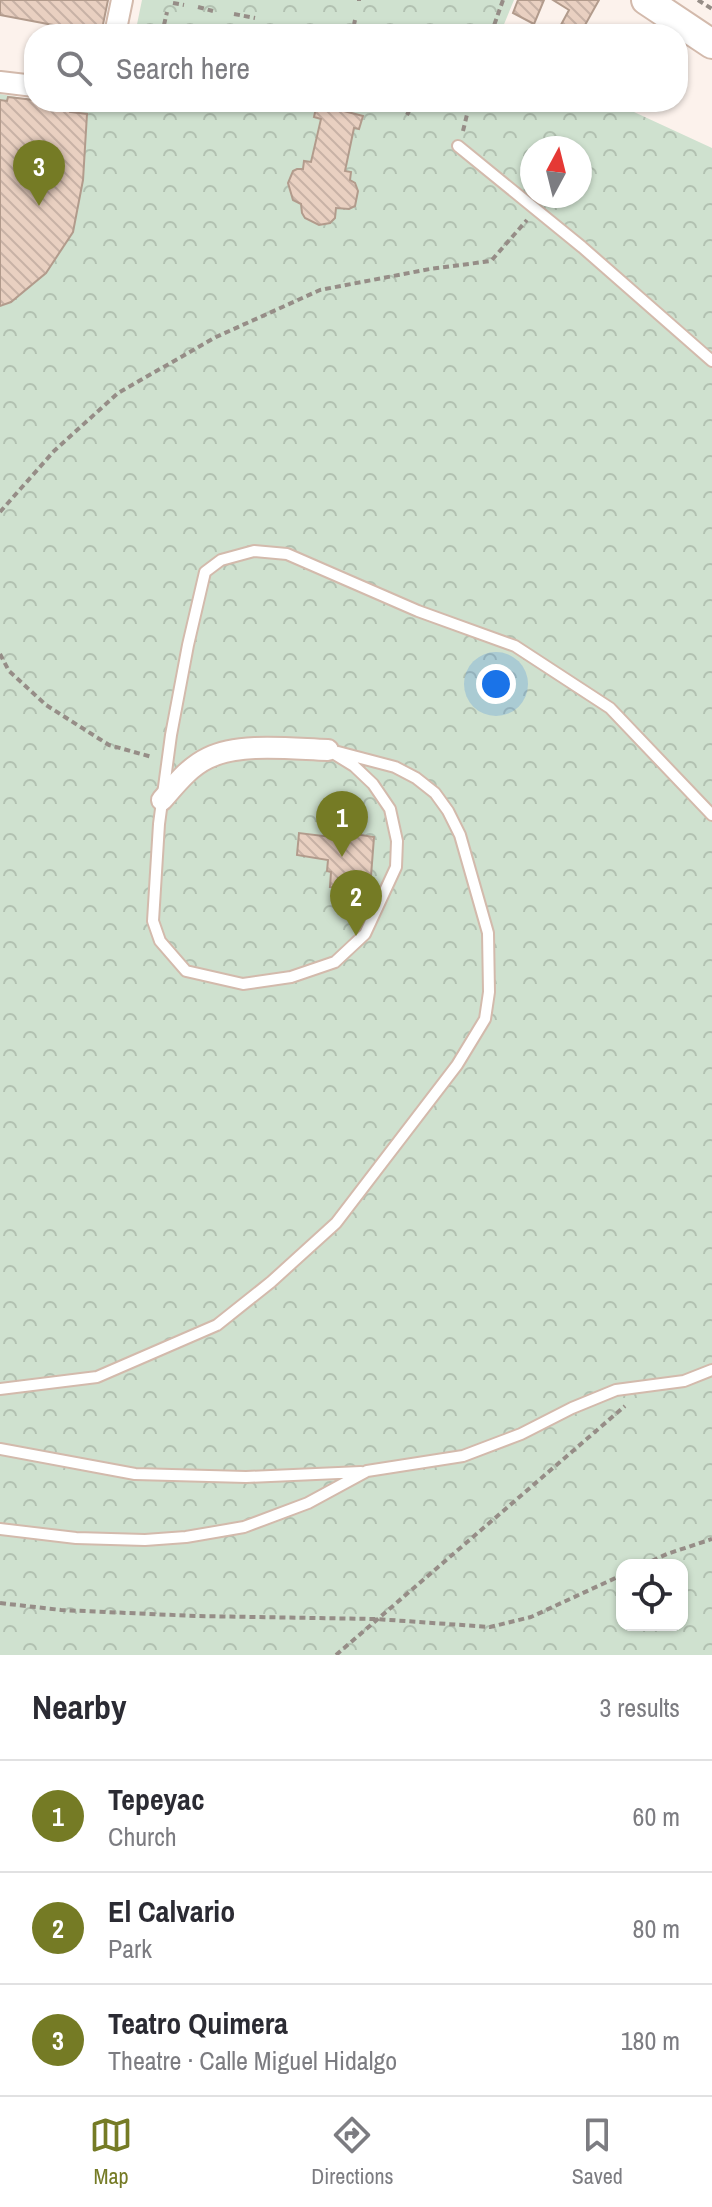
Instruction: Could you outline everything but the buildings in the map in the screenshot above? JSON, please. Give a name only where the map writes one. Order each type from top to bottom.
[{"type":"main road","points":[[646,0],[682,24]]},
{"type":"main road","points":[[688,28],[712,44]]},
{"type":"street","points":[[117,24],[122,0]]},
{"type":"street","points":[[0,82],[24,85]]},
{"type":"street","points":[[162,800],[189,770],[225,751],[328,750]]},
{"type":"lane","points":[[458,146],[712,361]]},
{"type":"lane","points":[[328,750],[354,766],[373,784],[390,809],[397,841],[396,867],[365,934],[335,962],[291,977],[243,984],[186,971],[160,941],[153,921],[162,800],[188,645],[205,572],[221,560],[254,551],[287,554],[418,611],[515,646],[610,708],[712,815]]},
{"type":"lane","points":[[0,1389],[97,1377],[217,1325],[271,1282],[336,1223],[457,1065],[485,1019],[489,992],[488,933],[460,835],[448,811],[435,793],[395,767],[328,750]]},
{"type":"lane","points":[[0,1449],[135,1474],[246,1477],[367,1471],[463,1456],[521,1434],[616,1390],[684,1381],[712,1370]]},
{"type":"lane","points":[[0,1529],[76,1538],[145,1540],[186,1537],[244,1527],[308,1503],[367,1471]]},
{"type":"path","points":[[495,24],[503,0]]},
{"type":"path","points":[[698,0],[712,9]]},
{"type":"path","points":[[173,3],[184,5]]},
{"type":"path","points":[[198,7],[213,11]]},
{"type":"path","points":[[164,24],[167,12]]},
{"type":"path","points":[[234,14],[255,18]]},
{"type":"path","points":[[354,24],[355,20]]},
{"type":"path","points":[[458,146],[467,112]]},
{"type":"path","points":[[0,512],[54,451],[118,393],[216,337],[320,290],[491,261],[536,209]]},
{"type":"path","points":[[0,654],[9,671],[46,705],[109,745],[168,761]]},
{"type":"path","points":[[336,1655],[651,1384]]},
{"type":"path","points":[[656,1559],[712,1539]]},
{"type":"path","points":[[0,1603],[91,1611],[376,1619],[490,1627],[531,1617],[616,1578]]},
{"type":"green space","points":[[142,0],[514,0],[504,24],[137,24]]},
{"type":"green space","points":[[0,94],[24,98],[24,112],[634,112],[712,148],[712,1655],[0,1655]]},
{"type":"place","name":"Teatro Quimera","points":[[39,206]]},
{"type":"place","name":"Tepeyac","points":[[342,857]]},
{"type":"place","name":"El Calvario","points":[[356,936]]}]
